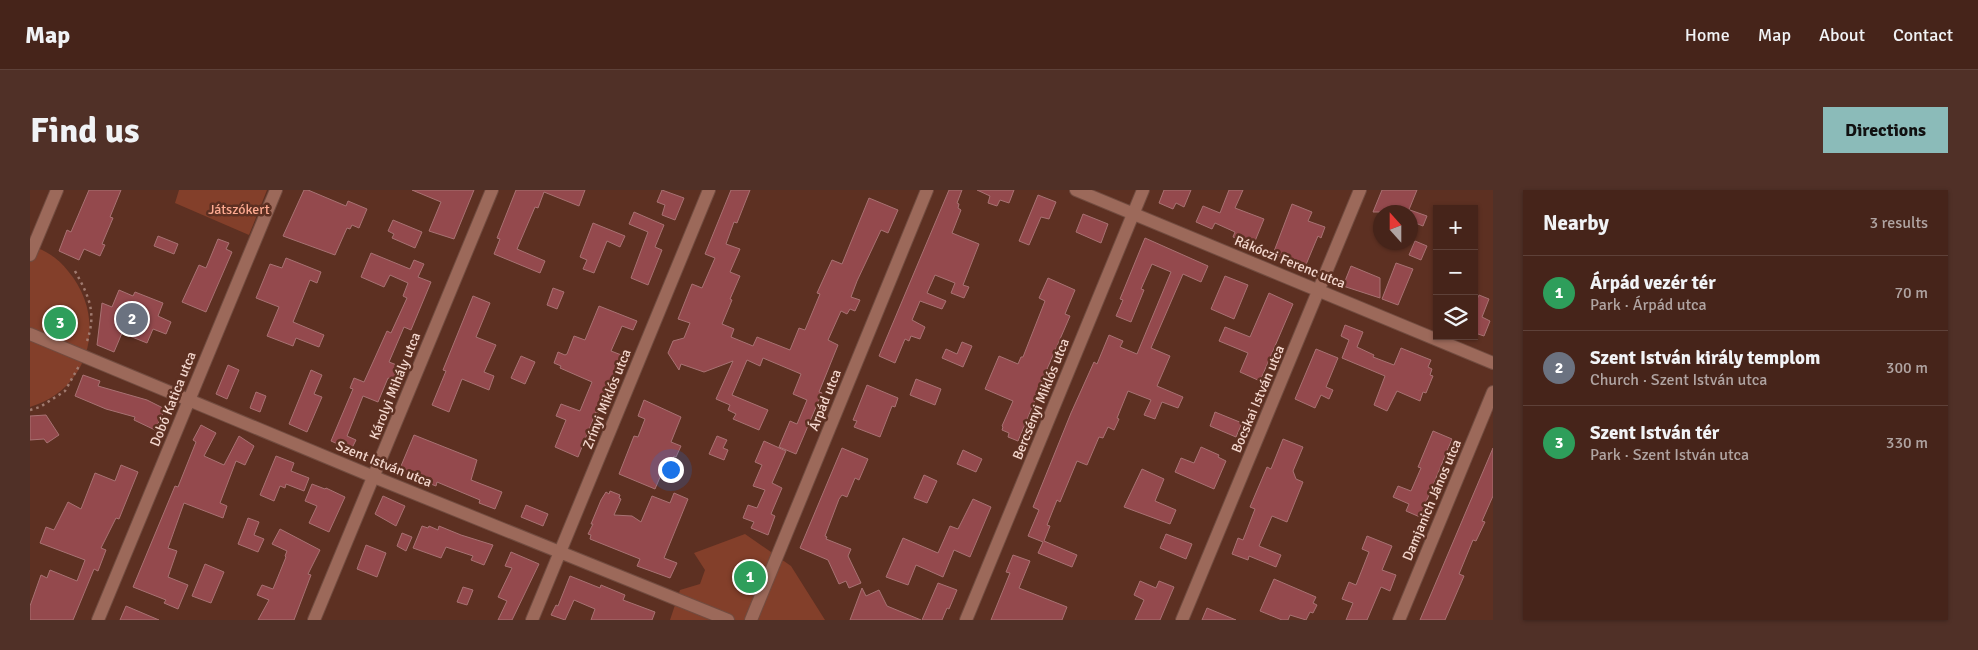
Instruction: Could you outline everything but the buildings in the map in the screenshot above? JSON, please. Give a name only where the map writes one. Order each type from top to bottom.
[{"type":"street","points":[[30,254],[57,190]]},
{"type":"street","name":"Dobó Katica utca","points":[[98,620],[276,190]]},
{"type":"street","name":"Károlyi Mihály utca","points":[[314,620],[492,190]]},
{"type":"street","name":"Zrínyi Miklós utca","points":[[532,620],[709,190]]},
{"type":"street","name":"Árpád utca","points":[[750,620],[927,190]]},
{"type":"street","name":"Rákóczi Ferenc utca","points":[[1076,190],[1493,363]]},
{"type":"street","name":"Bercsényi Miklós utca","points":[[966,620],[1143,190]]},
{"type":"street","name":"Bocskai István utca","points":[[1182,620],[1360,190]]},
{"type":"street","name":"Szent István utca","points":[[30,334],[374,477],[728,620]]},
{"type":"street","name":"Damjanich János utca","points":[[1399,620],[1493,392]]},
{"type":"green space","name":"Játszókert","points":[[179,190],[267,190],[249,235],[175,203]]},
{"type":"green space","points":[[30,246],[41,249],[51,255],[68,271],[80,290],[88,310],[90,330],[87,350],[79,368],[67,385],[51,398],[30,407]]},
{"type":"green space","points":[[745,534],[791,566],[825,620],[670,620],[680,590],[700,584],[705,570],[694,553]]},
{"type":"place","name":"Szent István király templom","points":[[132,319]]},
{"type":"place","name":"Szent István tér","points":[[60,323]]},
{"type":"place","name":"Árpád vezér tér","points":[[750,577]]}]
